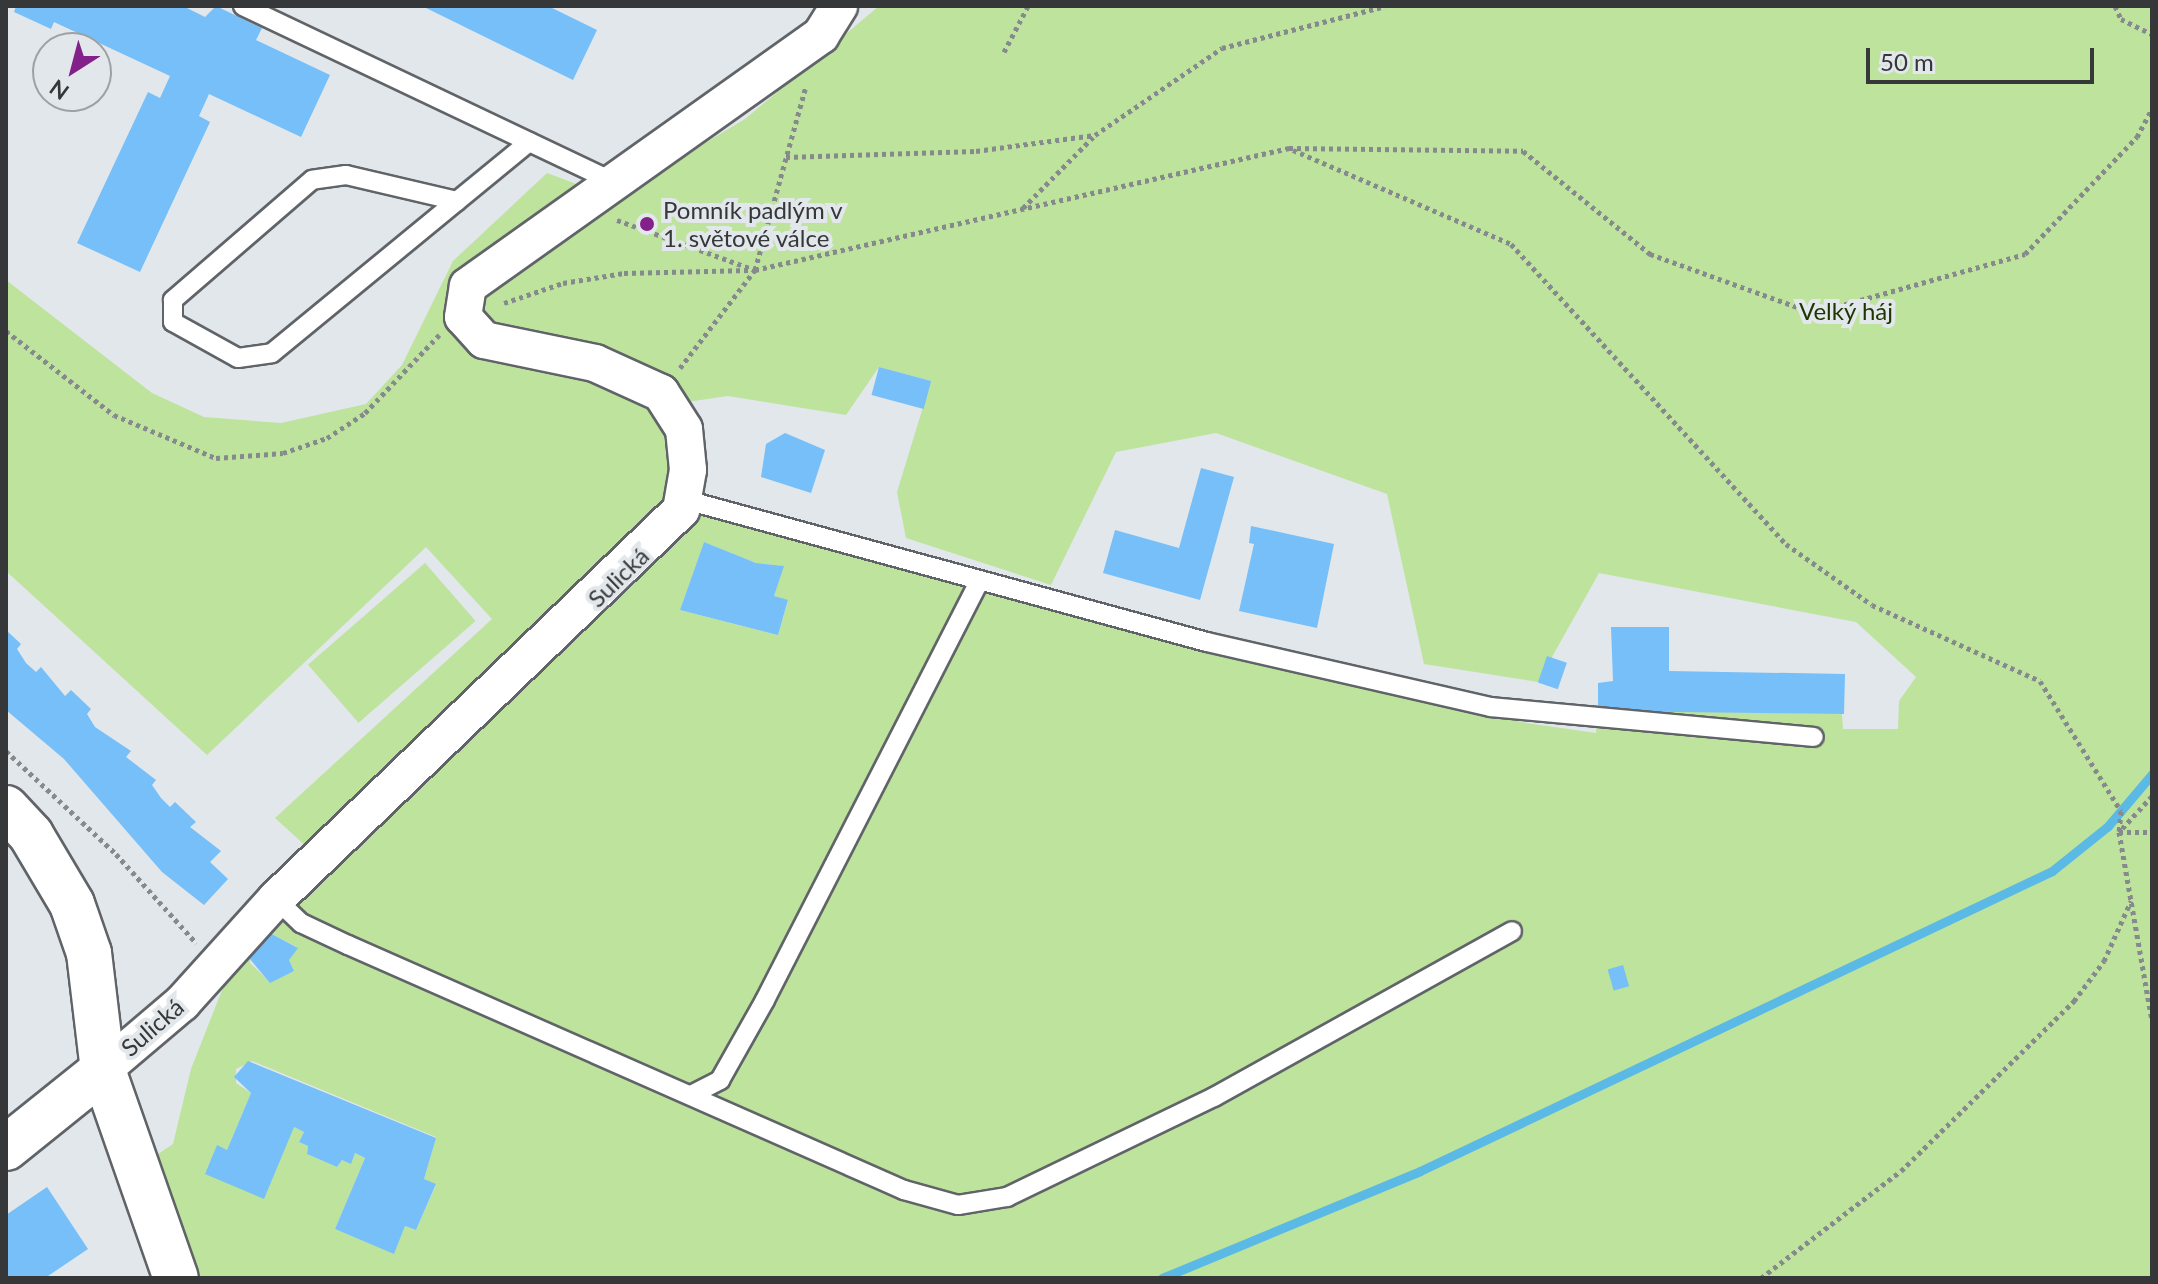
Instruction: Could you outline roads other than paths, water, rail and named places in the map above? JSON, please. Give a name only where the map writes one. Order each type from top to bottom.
[{"type":"street","points":[[686,500],[684,429],[661,393],[595,363],[484,340],[463,317],[468,286],[830,21]]},
{"type":"street","name":"Sulická","points":[[176,1278],[103,1070],[216,965],[276,899],[649,547],[686,500]]},
{"type":"street","points":[[6,808],[31,835],[72,904],[89,953],[103,1070],[6,1148]]},
{"type":"lane","points":[[243,6],[613,182]]},
{"type":"lane","points":[[457,201],[346,175],[312,180],[173,300],[173,322],[238,358],[272,353],[529,142]]},
{"type":"lane","points":[[686,500],[978,583],[1491,707],[1814,737]]},
{"type":"lane","points":[[691,1095],[720,1080],[765,1000],[978,583]]},
{"type":"lane","points":[[276,899],[301,923],[904,1190],[958,1205],[1007,1197],[1214,1097],[1512,931]]},
{"type":"waterway","points":[[1162,1278],[1420,1171],[2052,871],[2108,826],[2152,774]]},
{"type":"place","name":"Pomník padlým v 1. světové válce","points":[[647,224]]},
{"type":"park label","name":"Velký háj","points":[[1846,311]]}]
